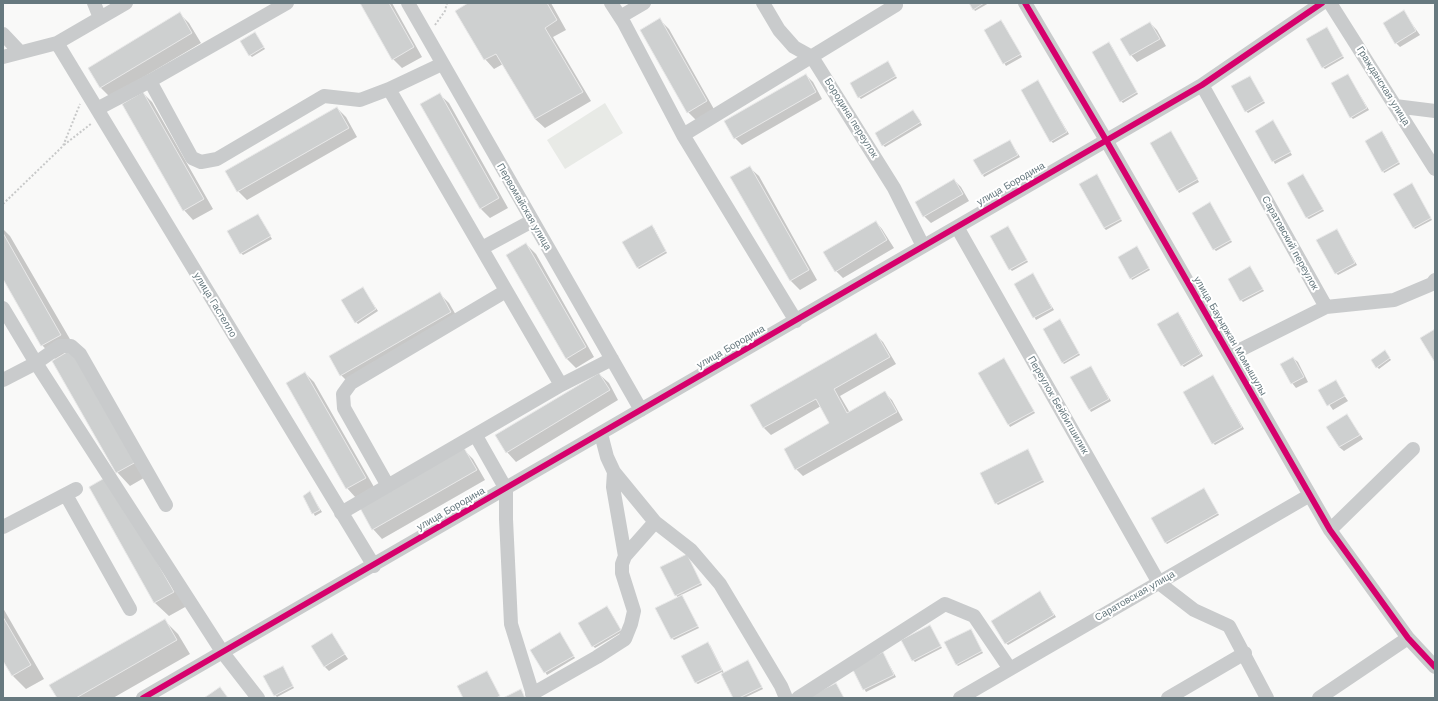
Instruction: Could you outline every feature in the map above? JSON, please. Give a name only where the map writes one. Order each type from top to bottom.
[{"type":"street","points":[[94,3],[100,18]]},
{"type":"street","points":[[3,57],[57,42],[126,3]]},
{"type":"street","points":[[99,113],[150,81],[287,3]]},
{"type":"street","name":"Первомайская улица","points":[[408,3],[641,410]]},
{"type":"street","points":[[611,3],[683,135],[796,321]]},
{"type":"street","points":[[620,17],[644,3]]},
{"type":"street","points":[[763,3],[779,30],[794,47],[812,56]]},
{"type":"street","name":"улица Бауыржан Момышулы","points":[[1025,3],[1106,140],[1330,530],[1408,638],[1435,667]]},
{"type":"street","name":"улица Бородина","points":[[143,698],[374,566],[1202,85],[1322,3]]},
{"type":"street","name":"Гражданская улица","points":[[1330,3],[1435,169]]},
{"type":"street","points":[[683,135],[896,5]]},
{"type":"street","points":[[3,34],[20,52]]},
{"type":"street","name":"улица Гастелло","points":[[57,42],[374,566]]},
{"type":"street","name":"Бородина переулок","points":[[812,56],[894,188],[923,246]]},
{"type":"street","points":[[150,81],[192,158],[201,162],[217,159],[324,96],[360,100],[389,90],[442,64]]},
{"type":"street","name":"Саратовский переулок","points":[[1202,85],[1326,307]]},
{"type":"street","points":[[389,90],[561,385]]},
{"type":"street","points":[[1395,106],[1435,111]]},
{"type":"street","points":[[482,248],[532,221]]},
{"type":"street","name":"Переулок Бейбитшилик","points":[[957,227],[1158,583]]},
{"type":"street","points":[[1230,355],[1326,307],[1394,300],[1432,284],[1435,280]]},
{"type":"street","points":[[388,486],[344,408],[343,394],[351,383],[506,291]]},
{"type":"street","points":[[3,308],[36,363],[223,653],[258,698]]},
{"type":"street","points":[[3,380],[36,363],[60,346],[71,346],[80,354],[166,505]]},
{"type":"street","points":[[341,513],[476,436],[561,385],[612,359]]},
{"type":"street","points":[[602,434],[607,457],[614,472],[655,522],[691,550],[720,584],[781,686],[786,698]]},
{"type":"street","points":[[476,436],[506,489],[511,624],[533,696],[625,639],[631,624],[634,611],[622,573],[625,556],[615,501],[614,472]]},
{"type":"street","points":[[1330,530],[1413,449]]},
{"type":"street","points":[[3,527],[71,492],[130,609]]},
{"type":"street","name":"Саратовская улица","points":[[960,698],[1310,495]]},
{"type":"street","points":[[625,556],[655,522]]},
{"type":"street","points":[[1158,583],[1194,610],[1229,626],[1245,653],[1267,698]]},
{"type":"street","points":[[798,698],[945,604],[974,616],[1010,668]]},
{"type":"street","points":[[1320,698],[1408,638]]},
{"type":"street","points":[[1168,698],[1245,653]]},
{"type":"path","points":[[427,35],[445,12],[447,3]]},
{"type":"path","points":[[63,146],[86,90]]},
{"type":"path","points":[[3,204],[99,113]]},
{"type":"shaded area","points":[[605,103],[623,133],[565,169],[547,140]]},
{"type":"building","points":[[360,3],[389,3],[414,47],[392,60]]},
{"type":"building","points":[[468,3],[547,3],[557,20],[545,28],[583,92],[535,119],[496,54],[484,60],[455,11]]},
{"type":"building","points":[[969,3],[984,3],[973,10]]},
{"type":"building","points":[[1404,10],[1416,31],[1395,44],[1383,23]]},
{"type":"building","points":[[180,12],[192,33],[100,88],[88,68]]},
{"type":"building","points":[[660,18],[707,101],[687,113],[640,30]]},
{"type":"building","points":[[1001,20],[1021,54],[1003,64],[984,30]]},
{"type":"building","points":[[1150,22],[1160,39],[1130,56],[1120,39]]},
{"type":"building","points":[[1327,27],[1343,56],[1322,68],[1306,39]]},
{"type":"building","points":[[255,32],[264,47],[249,56],[240,41]]},
{"type":"building","points":[[1109,42],[1137,92],[1120,102],[1092,52]]},
{"type":"building","points":[[888,61],[896,76],[858,98],[850,83]]},
{"type":"building","points":[[806,74],[816,92],[734,139],[724,121]]},
{"type":"building","points":[[1348,74],[1367,108],[1350,118],[1331,83]]},
{"type":"building","points":[[1250,76],[1264,101],[1245,112],[1231,86]]},
{"type":"building","points":[[1038,80],[1067,132],[1050,142],[1021,90]]},
{"type":"building","points":[[143,92],[204,199],[183,211],[122,104]]},
{"type":"building","points":[[440,93],[499,198],[480,209],[420,104]]},
{"type":"building","points":[[337,107],[349,128],[237,192],[225,171]]},
{"type":"building","points":[[913,110],[921,122],[882,146],[875,133]]},
{"type":"building","points":[[1273,120],[1291,152],[1272,162],[1255,131]]},
{"type":"building","points":[[1171,131],[1198,179],[1177,191],[1150,143]]},
{"type":"building","points":[[1382,131],[1399,162],[1382,172],[1365,141]]},
{"type":"building","points":[[1010,140],[1018,155],[982,175],[973,160]]},
{"type":"building","points":[[750,166],[809,270],[790,281],[730,177]]},
{"type":"building","points":[[1097,174],[1121,219],[1104,228],[1079,184]]},
{"type":"building","points":[[1303,174],[1323,209],[1306,218],[1287,183]]},
{"type":"building","points":[[954,179],[963,194],[923,217],[915,202]]},
{"type":"building","points":[[1412,183],[1431,218],[1413,228],[1393,194]]},
{"type":"building","points":[[1210,202],[1231,240],[1213,250],[1192,213]]},
{"type":"building","points":[[258,214],[271,236],[240,254],[227,231]]},
{"type":"building","points":[[876,221],[887,240],[835,272],[823,252]]},
{"type":"building","points":[[652,225],[666,251],[637,268],[622,242]]},
{"type":"building","points":[[1008,226],[1027,260],[1009,270],[990,236]]},
{"type":"building","points":[[1337,229],[1355,263],[1335,274],[1316,240]]},
{"type":"building","points":[[3,233],[61,335],[41,346],[3,279]]},
{"type":"building","points":[[526,243],[586,347],[566,359],[506,255]]},
{"type":"building","points":[[1137,246],[1149,268],[1130,279],[1118,257]]},
{"type":"building","points":[[1250,266],[1263,289],[1240,301],[1228,279]]},
{"type":"building","points":[[1033,273],[1052,308],[1033,318],[1014,284]]},
{"type":"building","points":[[363,287],[376,309],[355,323],[341,300]]},
{"type":"building","points":[[440,292],[451,312],[340,376],[329,356]]},
{"type":"building","points":[[1178,312],[1201,354],[1181,366],[1157,324]]},
{"type":"building","points":[[1060,319],[1079,353],[1062,363],[1043,329]]},
{"type":"building","points":[[1435,329],[1435,360],[1434,361],[1420,338]]},
{"type":"building","points":[[876,333],[890,357],[834,389],[847,413],[885,391],[897,412],[795,470],[784,449],[829,423],[816,399],[763,428],[750,405]]},
{"type":"building","points":[[72,349],[136,462],[116,473],[52,361]]},
{"type":"building","points":[[1385,350],[1390,358],[1376,368],[1371,360]]},
{"type":"building","points":[[1293,357],[1304,377],[1291,384],[1280,364]]},
{"type":"building","points":[[1004,358],[1034,411],[1008,425],[978,373]]},
{"type":"building","points":[[1091,366],[1109,399],[1089,410],[1070,377]]},
{"type":"building","points":[[305,372],[366,478],[346,489],[286,383]]},
{"type":"building","points":[[599,373],[610,390],[506,453],[495,435]]},
{"type":"building","points":[[1213,375],[1242,427],[1212,444],[1183,392]]},
{"type":"building","points":[[1336,380],[1345,396],[1327,406],[1318,390]]},
{"type":"building","points":[[1347,414],[1360,435],[1339,447],[1326,427]]},
{"type":"building","points":[[464,448],[477,470],[372,530],[360,508]]},
{"type":"building","points":[[1028,449],[1043,480],[995,504],[980,473]]},
{"type":"building","points":[[108,476],[174,592],[154,603],[89,487]]},
{"type":"building","points":[[1204,488],[1218,513],[1165,543],[1151,518]]},
{"type":"building","points":[[310,491],[320,510],[312,514],[303,496]]},
{"type":"building","points":[[687,554],[701,583],[675,596],[660,567]]},
{"type":"building","points":[[1040,591],[1054,615],[1005,644],[991,621]]},
{"type":"building","points":[[682,595],[698,626],[671,639],[655,608]]},
{"type":"building","points":[[607,606],[621,630],[592,647],[578,623]]},
{"type":"building","points":[[3,617],[31,665],[12,676],[3,661]]},
{"type":"building","points":[[165,619],[177,640],[76,698],[57,698],[49,685]]},
{"type":"building","points":[[930,625],[941,646],[912,661],[901,640]]},
{"type":"building","points":[[971,629],[982,651],[956,665],[944,642]]},
{"type":"building","points":[[560,632],[574,656],[544,673],[530,650]]},
{"type":"building","points":[[332,633],[345,654],[324,667],[311,646]]},
{"type":"building","points":[[708,642],[722,670],[695,683],[681,656]]},
{"type":"building","points":[[883,652],[894,675],[863,690],[852,668]]},
{"type":"building","points":[[748,660],[762,687],[739,698],[733,698],[721,674]]},
{"type":"building","points":[[283,666],[293,686],[274,696],[263,676]]},
{"type":"building","points":[[487,671],[500,696],[496,698],[463,698],[457,686]]},
{"type":"building","points":[[836,683],[844,698],[808,697]]},
{"type":"building","points":[[220,687],[228,698],[204,698]]},
{"type":"building","points":[[521,689],[525,698],[503,698]]},
{"type":"cycle path","points":[[1025,3],[1106,140],[1330,530],[1408,638],[1435,667]]},
{"type":"cycle path","points":[[143,698],[1202,85],[1322,3]]}]
